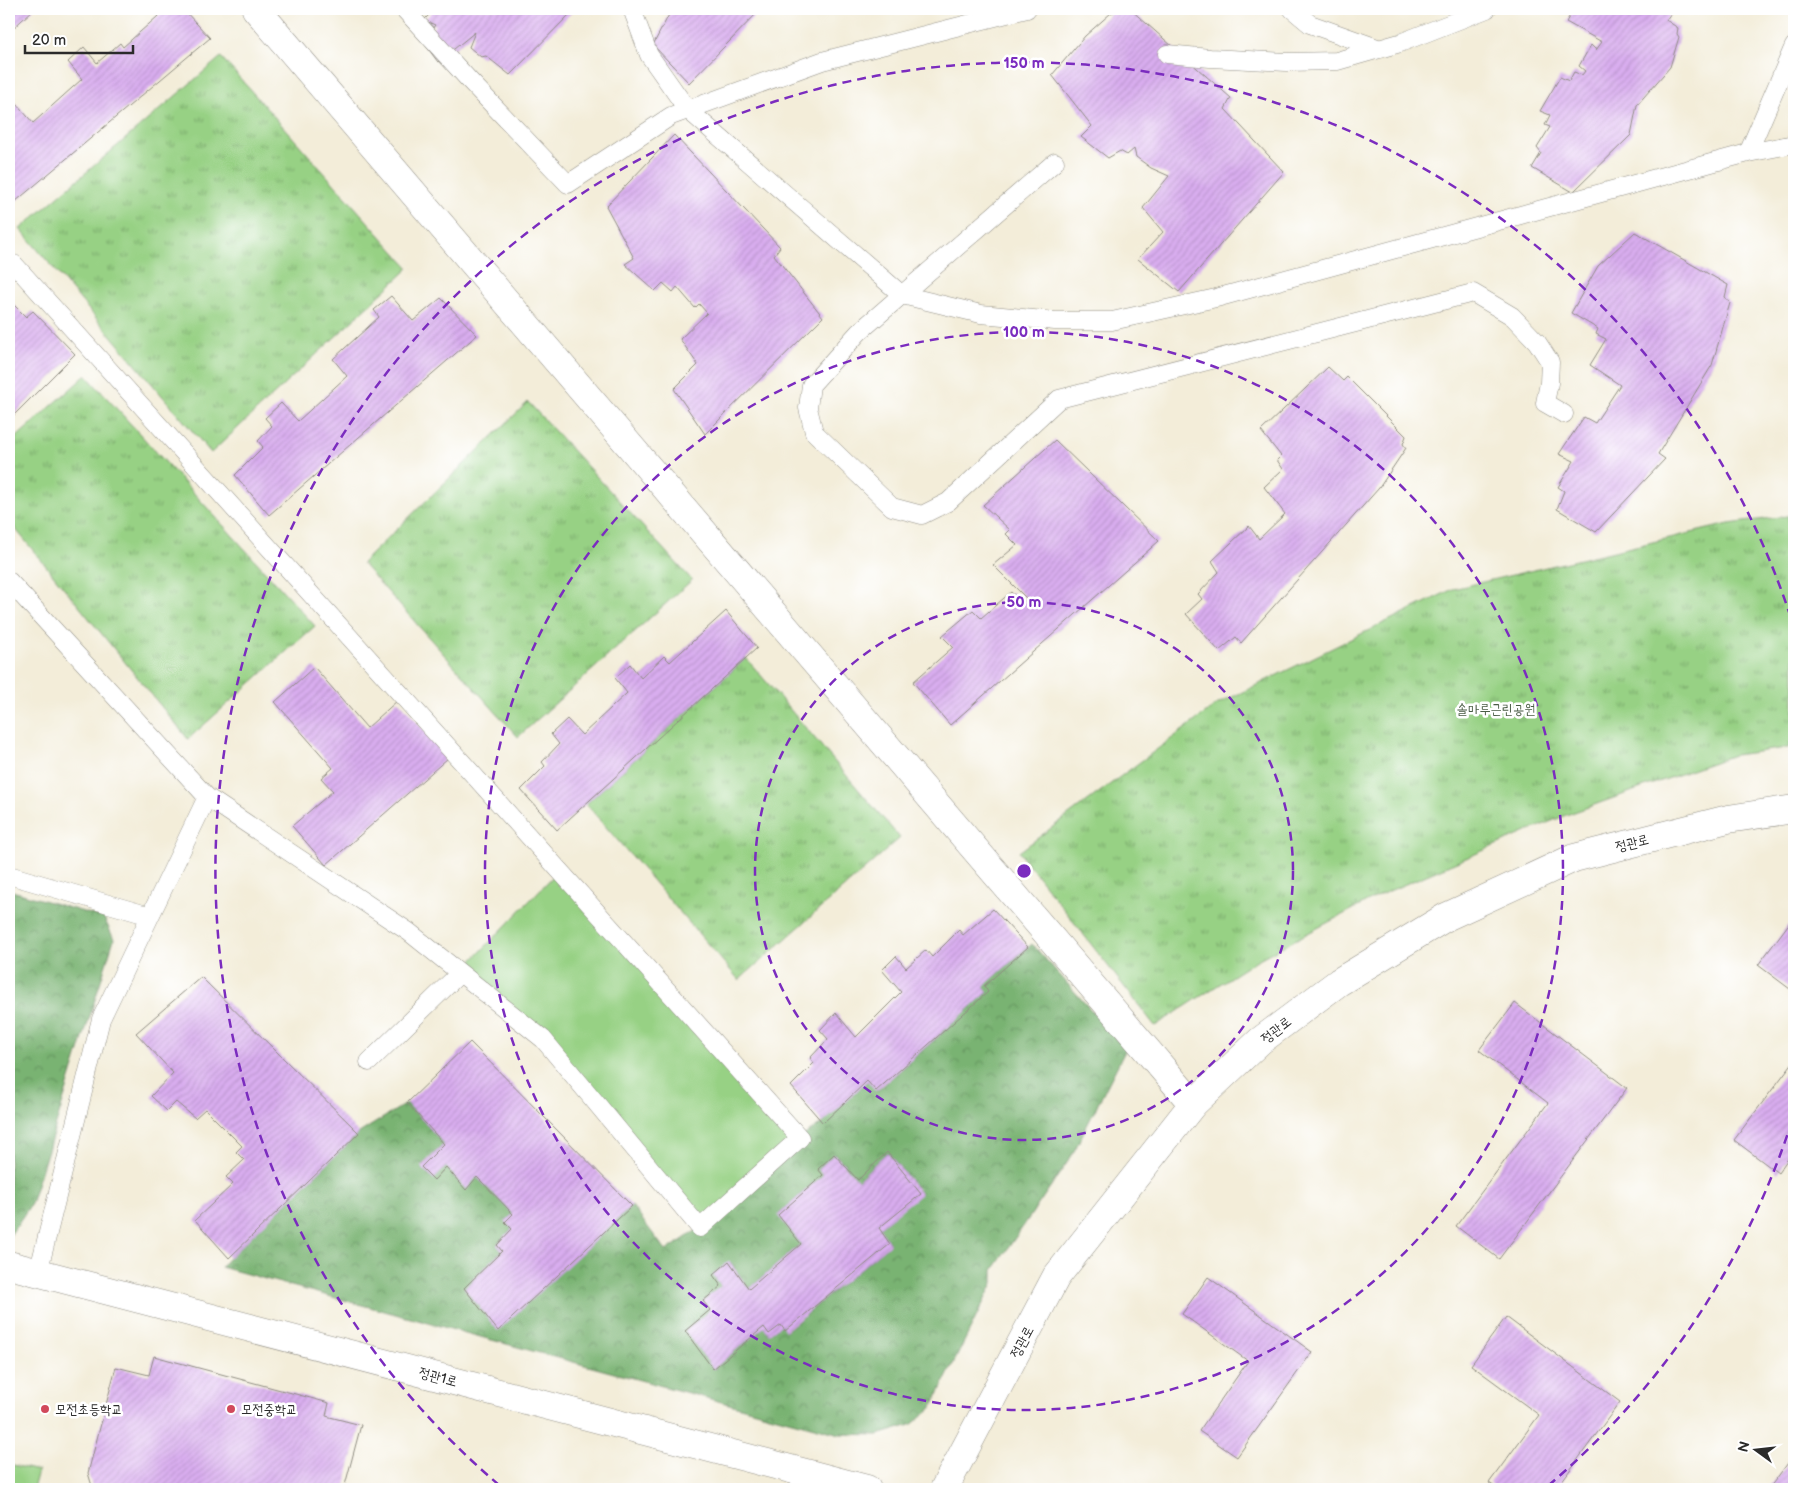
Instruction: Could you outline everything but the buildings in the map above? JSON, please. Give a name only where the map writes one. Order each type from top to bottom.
[{"type":"street","points":[[256,9],[1193,1104]]},
{"type":"street","name":"정관로","points":[[944,1489],[1056,1277],[1193,1104],[1260,1041],[1339,982],[1446,917],[1574,858],[1728,819],[1794,809]]},
{"type":"street","name":"정관1로","points":[[9,1265],[867,1489]]},
{"type":"lane","points":[[404,9],[568,184],[671,116],[822,61],[1027,9]]},
{"type":"lane","points":[[632,9],[649,55],[687,110],[902,295],[981,314],[1055,322],[1112,321],[1225,296],[1748,153],[1794,144]]},
{"type":"lane","points":[[1292,9],[1310,24],[1380,49]]},
{"type":"lane","points":[[1167,54],[1286,62],[1337,61],[1400,43],[1487,9]]},
{"type":"lane","points":[[1748,153],[1794,46]]},
{"type":"lane","points":[[1055,162],[859,332],[812,384],[808,408],[814,432],[892,507],[922,515],[948,502],[1059,399],[1473,293],[1512,316],[1537,342],[1550,362],[1545,403],[1564,414]]},
{"type":"lane","points":[[9,581],[207,797],[408,932],[543,1039],[700,1228],[800,1138],[14,264]]},
{"type":"lane","points":[[38,1273],[101,1019],[207,797]]},
{"type":"lane","points":[[9,875],[150,916]]},
{"type":"lane","points":[[369,1062],[460,973]]},
{"type":"green space","points":[[221,57],[409,268],[211,453],[20,229]]},
{"type":"green space","points":[[86,375],[315,626],[188,739],[9,521],[9,444]]},
{"type":"green space","points":[[528,402],[692,580],[518,737],[362,563]]},
{"type":"green space","name":"솔마루근린공원","points":[[1794,515],[1794,747],[1734,755],[1566,815],[1380,895],[1257,960],[1155,1026],[1019,852],[1218,704],[1453,589],[1729,524]]},
{"type":"green space","points":[[746,658],[900,838],[739,980],[586,804]]},
{"type":"green space","points":[[559,870],[800,1138],[700,1228],[543,1039],[460,973]]},
{"type":"green space","points":[[9,890],[104,918],[114,939],[31,1204],[9,1237],[9,1041],[12,1038],[9,1034]]},
{"type":"green space","points":[[1032,944],[1126,1049],[1071,1157],[993,1270],[993,1283],[931,1409],[911,1425],[878,1435],[840,1434],[221,1267],[359,1133],[407,1103],[444,1144],[421,1166],[433,1180],[446,1167],[477,1177],[513,1214],[505,1222],[512,1229],[497,1244],[502,1251],[464,1288],[498,1330],[632,1206],[666,1251],[700,1228],[800,1138],[823,1123],[867,1081],[877,1091],[988,992],[984,986]],"holes":[[[887,1152],[921,1193],[879,1228],[890,1244],[786,1331],[781,1325],[769,1334],[764,1327],[714,1369],[685,1331],[710,1310],[703,1301],[721,1286],[713,1274],[730,1262],[749,1289],[801,1244],[779,1214],[823,1175],[818,1169],[835,1154],[858,1180]]]},
{"type":"green space","points":[[9,1464],[38,1471],[33,1489],[9,1489]]},
{"type":"place","name":"모전초등학교","points":[[45,1409]]},
{"type":"place","name":"모전중학교","points":[[231,1409]]}]
